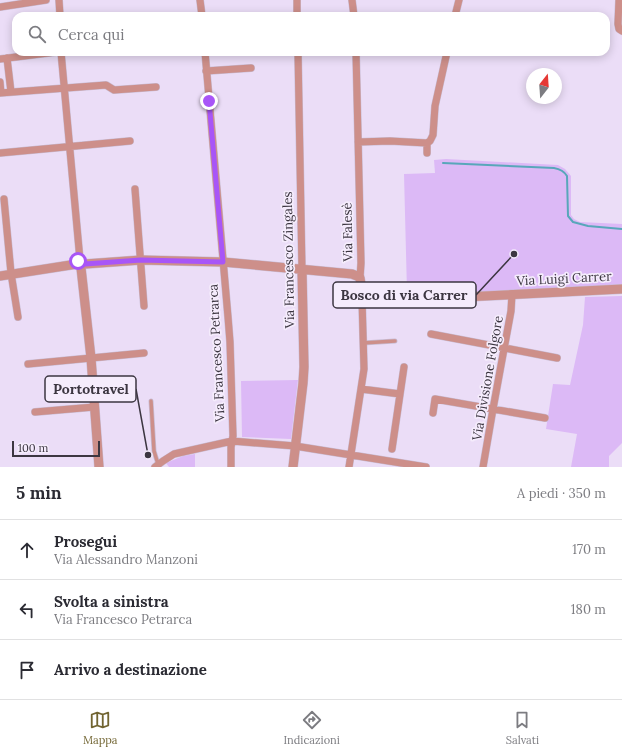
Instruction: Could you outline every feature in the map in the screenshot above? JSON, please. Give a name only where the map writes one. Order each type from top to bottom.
[{"type":"street","points":[[0,7],[46,0]]},
{"type":"street","points":[[58,0],[60,12]]},
{"type":"street","points":[[200,0],[202,12]]},
{"type":"street","points":[[297,0],[297,12]]},
{"type":"street","points":[[352,0],[354,12]]},
{"type":"street","points":[[456,12],[459,0]]},
{"type":"street","points":[[619,0],[618,24],[619,29],[622,31]]},
{"type":"street","points":[[11,92],[4,58],[21,56]]},
{"type":"street","points":[[61,56],[91,358],[99,467]]},
{"type":"street","name":"Via Francesco Petrarca","points":[[205,56],[230,342],[232,436],[231,467]]},
{"type":"street","name":"Via Francesco Zingales","points":[[293,467],[304,367],[298,56]]},
{"type":"street","name":"Via Falesè","points":[[349,467],[364,369],[362,300],[364,292],[362,290],[360,278],[361,263],[356,56]]},
{"type":"street","points":[[427,153],[427,143],[433,135],[434,106],[446,56]]},
{"type":"street","points":[[206,71],[250,68]]},
{"type":"street","points":[[0,82],[1,93],[106,85],[114,90],[156,87]]},
{"type":"street","points":[[0,153],[130,141]]},
{"type":"street","points":[[358,142],[390,141],[427,143]]},
{"type":"street","points":[[135,190],[144,306]]},
{"type":"street","points":[[4,199],[11,273],[18,317]]},
{"type":"street","points":[[0,276],[11,273],[81,264],[141,260],[223,262],[352,274],[360,278]]},
{"type":"street","name":"Via Luigi Carrer","points":[[364,292],[371,295],[464,297],[622,289]]},
{"type":"street","name":"Via Divisione Folgore","points":[[483,467],[511,311],[512,294]]},
{"type":"street","points":[[431,334],[557,358]]},
{"type":"street","points":[[28,364],[144,353]]},
{"type":"street","points":[[392,449],[404,367]]},
{"type":"street","points":[[361,389],[400,394]]},
{"type":"street","points":[[433,413],[435,399],[545,418]]},
{"type":"street","points":[[35,412],[94,407]]},
{"type":"street","points":[[157,466],[163,460],[174,454],[232,442],[295,446],[426,467]]},
{"type":"lane","points":[[363,343],[395,341]]},
{"type":"lane","points":[[151,401],[154,451],[157,466]]},
{"type":"shaded area","points":[[446,159],[558,165],[565,169],[571,176],[571,215],[574,219],[580,222],[622,224],[622,285],[440,294],[407,292],[404,174],[435,173],[434,160]]},
{"type":"shaded area","points":[[622,296],[622,443],[609,456],[609,467],[571,467],[577,434],[546,429],[553,384],[570,385],[583,325],[585,297]]},
{"type":"shaded area","points":[[298,380],[291,439],[242,437],[241,381]]},
{"type":"shaded area","points":[[195,454],[195,467],[169,467],[166,463],[183,456]]},
{"type":"waterway","points":[[443,163],[558,169],[567,176],[568,216],[573,222],[588,226],[622,229]]},
{"type":"place","name":"Bosco di via Carrer","points":[[514,254]]},
{"type":"place","name":"Portotravel","points":[[148,455]]},
{"type":"route","points":[[78,261],[83,260],[85,264],[141,260],[223,262],[209,101]]}]
